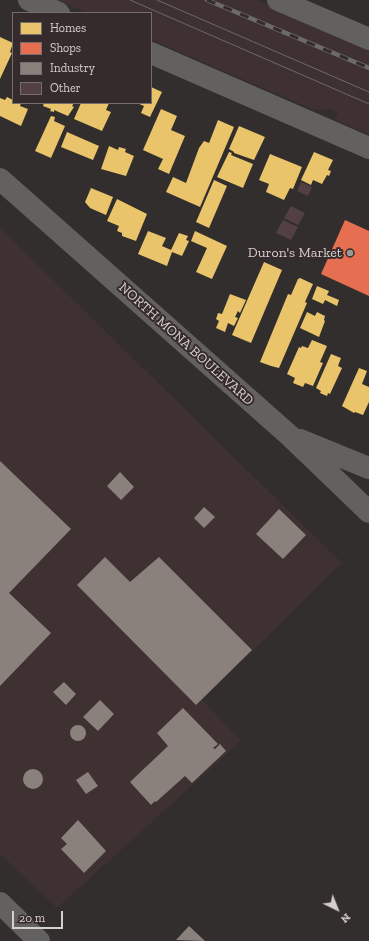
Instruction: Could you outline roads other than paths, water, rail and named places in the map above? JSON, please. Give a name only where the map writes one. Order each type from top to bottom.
[{"type":"street","points":[[29,0],[57,12]]},
{"type":"street","points":[[278,0],[369,39]]},
{"type":"street","points":[[152,53],[369,148]]},
{"type":"street","name":"NORTH MONA BOULEVARD","points":[[0,179],[290,436],[369,512]]},
{"type":"street","points":[[290,436],[369,468]]},
{"type":"street","points":[[0,903],[38,941]]},
{"type":"tram line","points":[[130,0],[369,104]]},
{"type":"tram line","points":[[157,0],[369,92]]},
{"type":"railway","points":[[207,0],[369,68]]},
{"type":"place","name":"Duron's Market","points":[[350,253]]}]
